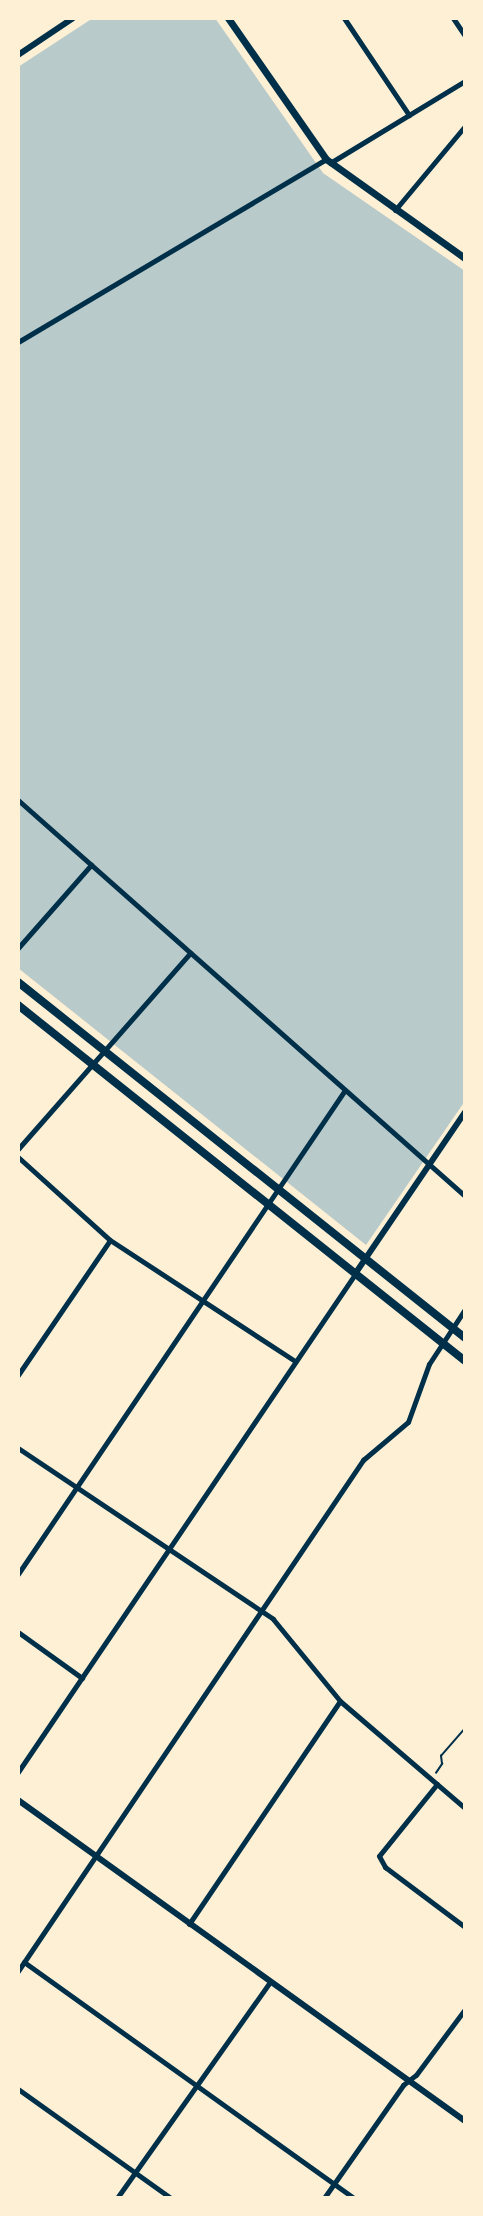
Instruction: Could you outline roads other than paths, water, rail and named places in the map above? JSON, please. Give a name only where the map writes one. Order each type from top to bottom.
[{"type":"main road","points":[[228,18],[328,161],[465,258]]},
{"type":"main road","points":[[18,982],[465,1338]]},
{"type":"main road","points":[[18,1005],[465,1361]]},
{"type":"street","points":[[18,55],[73,18]]},
{"type":"street","points":[[344,18],[409,115]]},
{"type":"street","points":[[453,18],[465,36]]},
{"type":"street","points":[[18,342],[465,81]]},
{"type":"street","points":[[395,210],[465,126]]},
{"type":"street","points":[[18,800],[465,1196]]},
{"type":"street","points":[[18,948],[91,864]]},
{"type":"street","points":[[18,1149],[190,953]]},
{"type":"street","points":[[18,1574],[345,1090]]},
{"type":"street","points":[[18,1772],[465,1112]]},
{"type":"street","points":[[18,1157],[110,1240],[295,1361]]},
{"type":"street","points":[[18,1375],[110,1240]]},
{"type":"street","points":[[18,1971],[363,1460],[412,1415],[425,1374],[465,1309]]},
{"type":"street","points":[[18,1448],[282,1627],[340,1701],[465,1808]]},
{"type":"street","points":[[18,1632],[82,1678]]},
{"type":"street","points":[[189,1924],[340,1701]]},
{"type":"street","points":[[437,1784],[379,1856],[385,1867],[465,1927]]},
{"type":"street","points":[[18,1800],[465,2121]]},
{"type":"street","points":[[24,1962],[354,2198]]},
{"type":"street","points":[[117,2198],[270,1982]]},
{"type":"street","points":[[324,2198],[409,2081],[465,2009]]},
{"type":"street","points":[[18,2089],[171,2198]]}]
